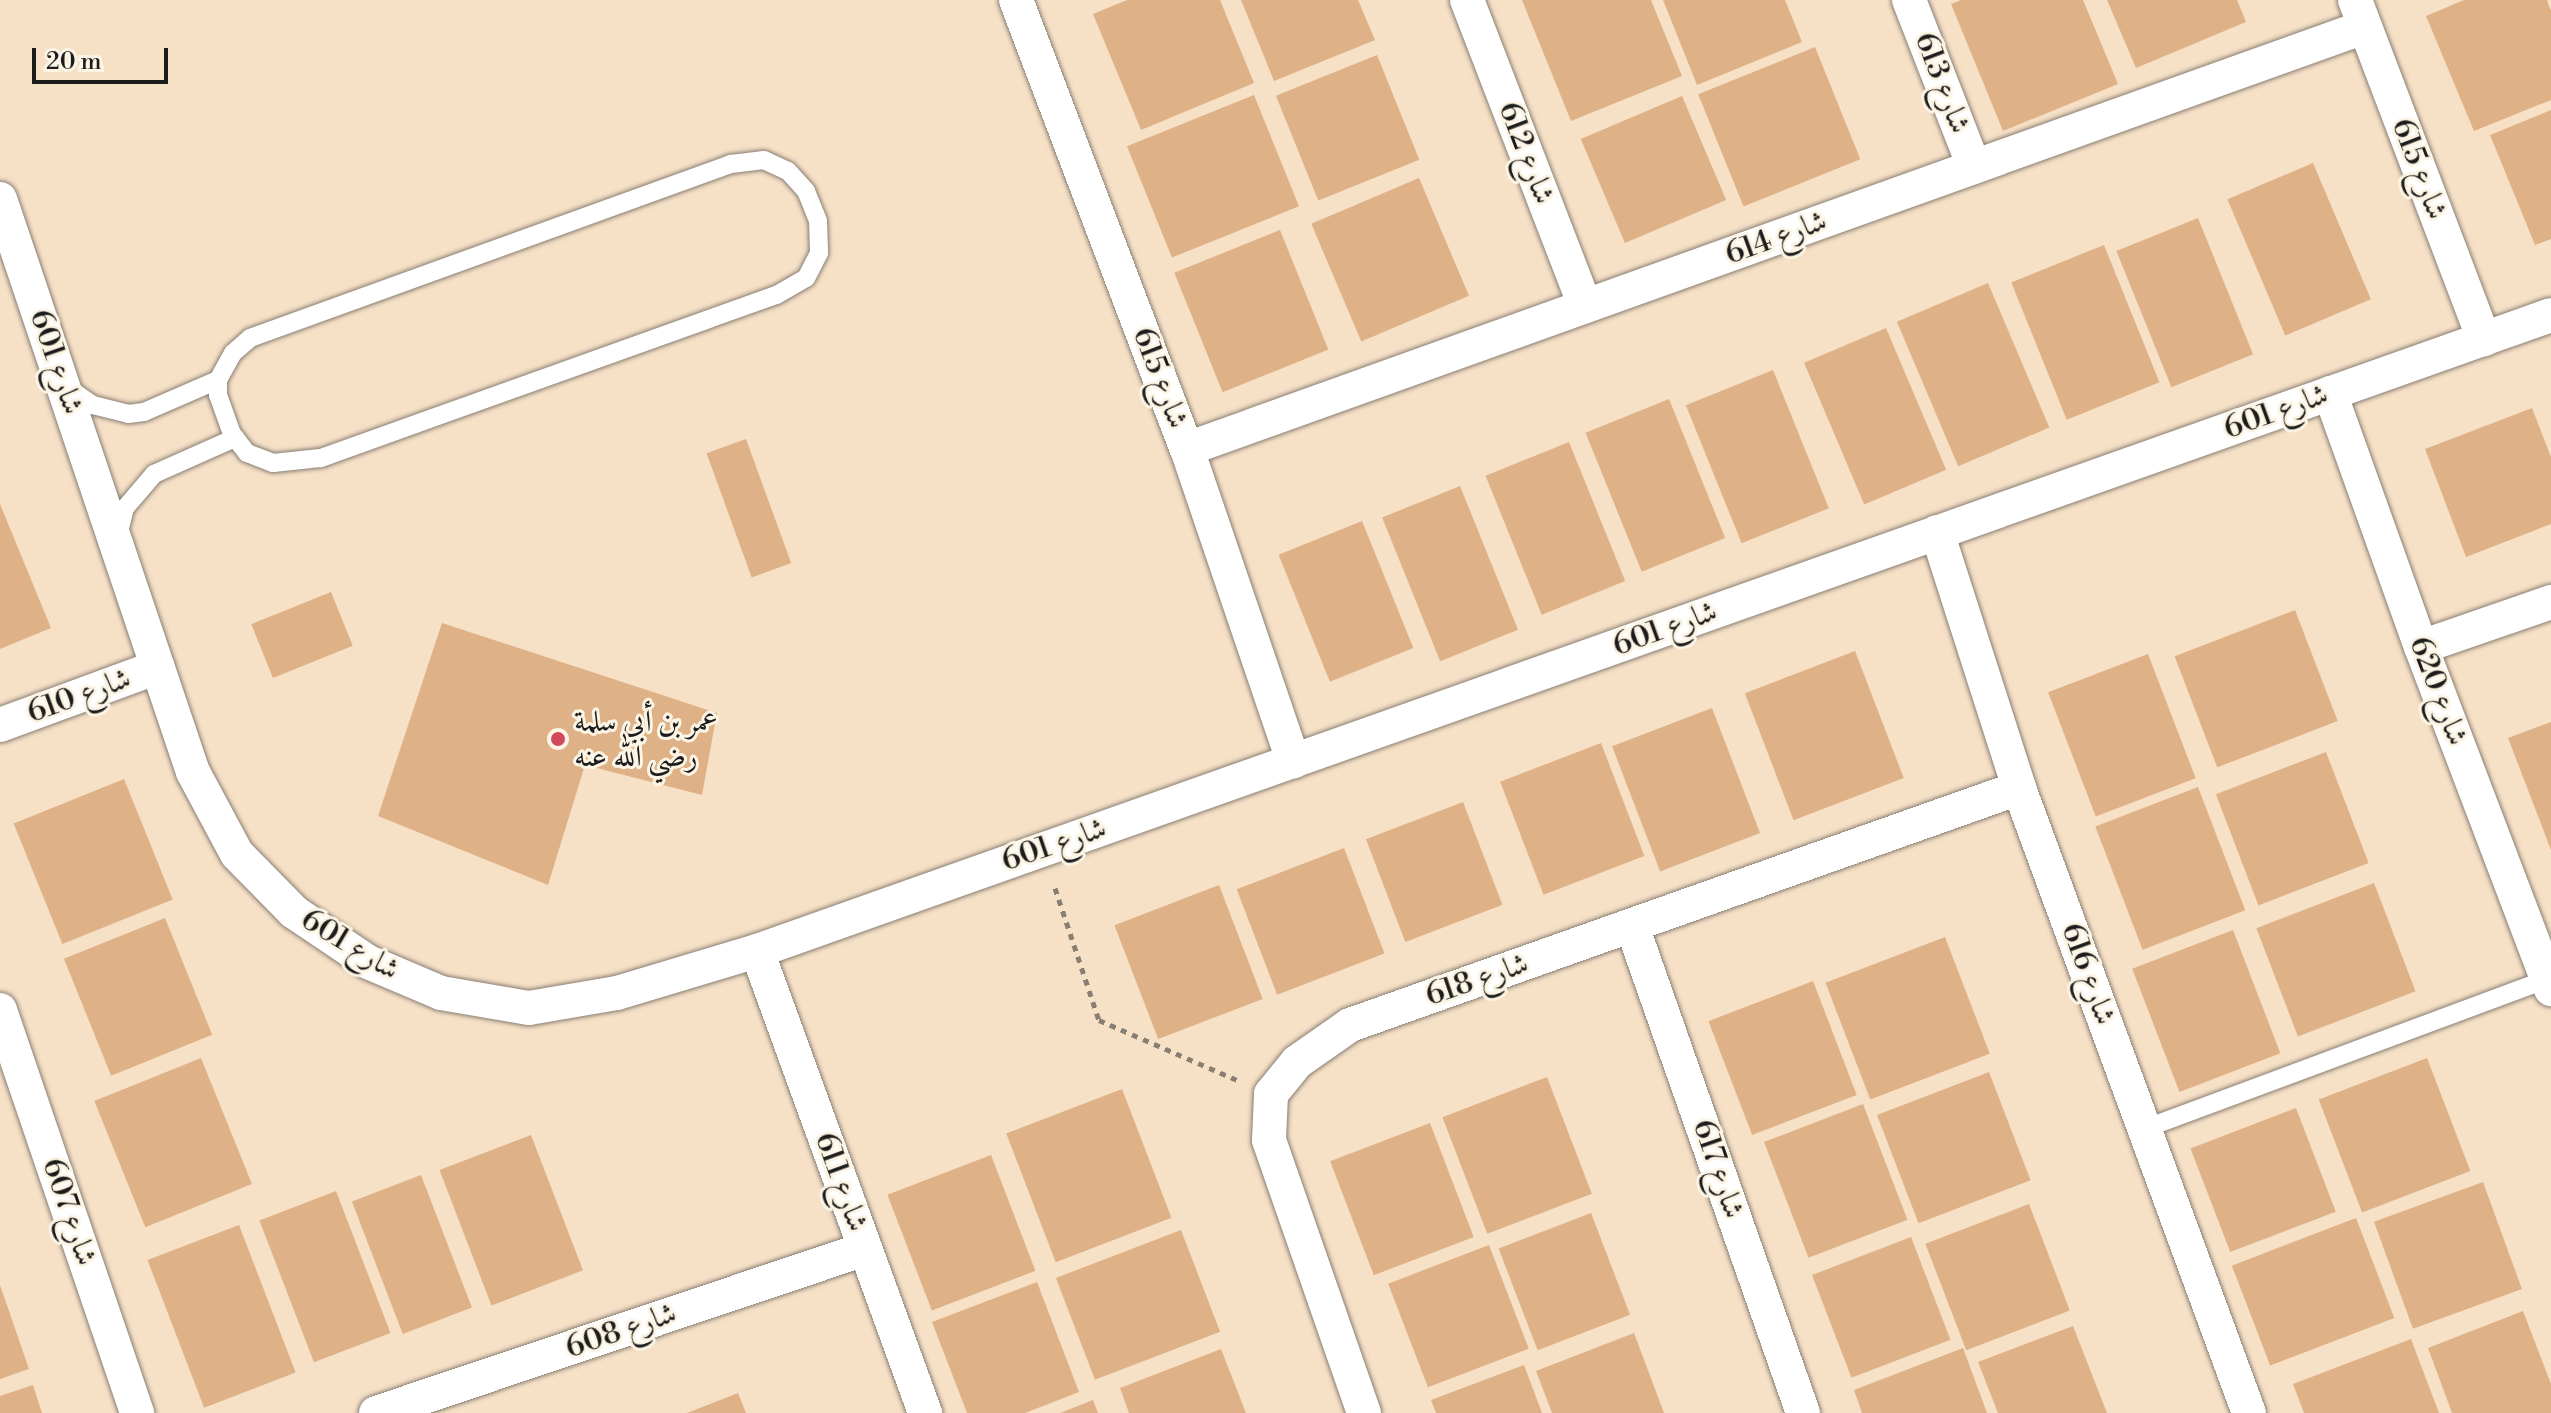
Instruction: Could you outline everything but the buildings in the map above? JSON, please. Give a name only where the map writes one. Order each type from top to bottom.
[{"type":"street","name":"شارع 615","points":[[1016,0],[1187,449],[1293,761]]},
{"type":"street","name":"شارع 612","points":[[1467,0],[1585,306]]},
{"type":"street","name":"شارع 613","points":[[1909,0],[1974,167]]},
{"type":"street","name":"شارع 615","points":[[2360,14],[2484,339]]},
{"type":"street","name":"شارع 614","points":[[1187,449],[1974,167],[2360,14]]},
{"type":"street","name":"شارع 601","points":[[2,209],[193,772],[237,854],[294,912],[368,962],[441,993],[529,1008],[617,993],[757,951],[2551,315]]},
{"type":"street","name":"شارع 620","points":[[2330,393],[2421,647],[2549,984]]},
{"type":"street","name":"شارع 616","points":[[1937,532],[2019,788],[2249,1413]]},
{"type":"street","points":[[2421,647],[2551,602]]},
{"type":"street","name":"شارع 610","points":[[0,725],[158,667]]},
{"type":"street","name":"شارع 618","points":[[1271,1094],[1297,1062],[1350,1025],[2019,788]]},
{"type":"street","name":"شارع 617","points":[[1632,926],[1803,1413]]},
{"type":"street","name":"شارع 611","points":[[757,951],[925,1413]]},
{"type":"street","name":"شارع 607","points":[[0,1010],[137,1413]]},
{"type":"street","points":[[1271,1094],[1269,1140],[1364,1413]]},
{"type":"street","name":"شارع 608","points":[[376,1413],[865,1249]]},
{"type":"lane","points":[[764,160],[788,171],[806,191],[818,221],[819,253],[806,278],[776,295],[320,458],[273,463],[247,453],[235,438],[220,405],[218,380],[233,353],[267,329],[731,164],[764,160]]},
{"type":"lane","points":[[64,385],[93,405],[110,412],[128,414],[144,412],[218,380]]},
{"type":"lane","points":[[116,543],[125,508],[154,474],[235,438]]},
{"type":"lane","points":[[2144,1129],[2549,984]]},
{"type":"path","points":[[1042,849],[1099,1020],[1271,1094]]},
{"type":"place","name":"عمر بن أبي سلمة رضي الله عنه","points":[[558,739]]}]
